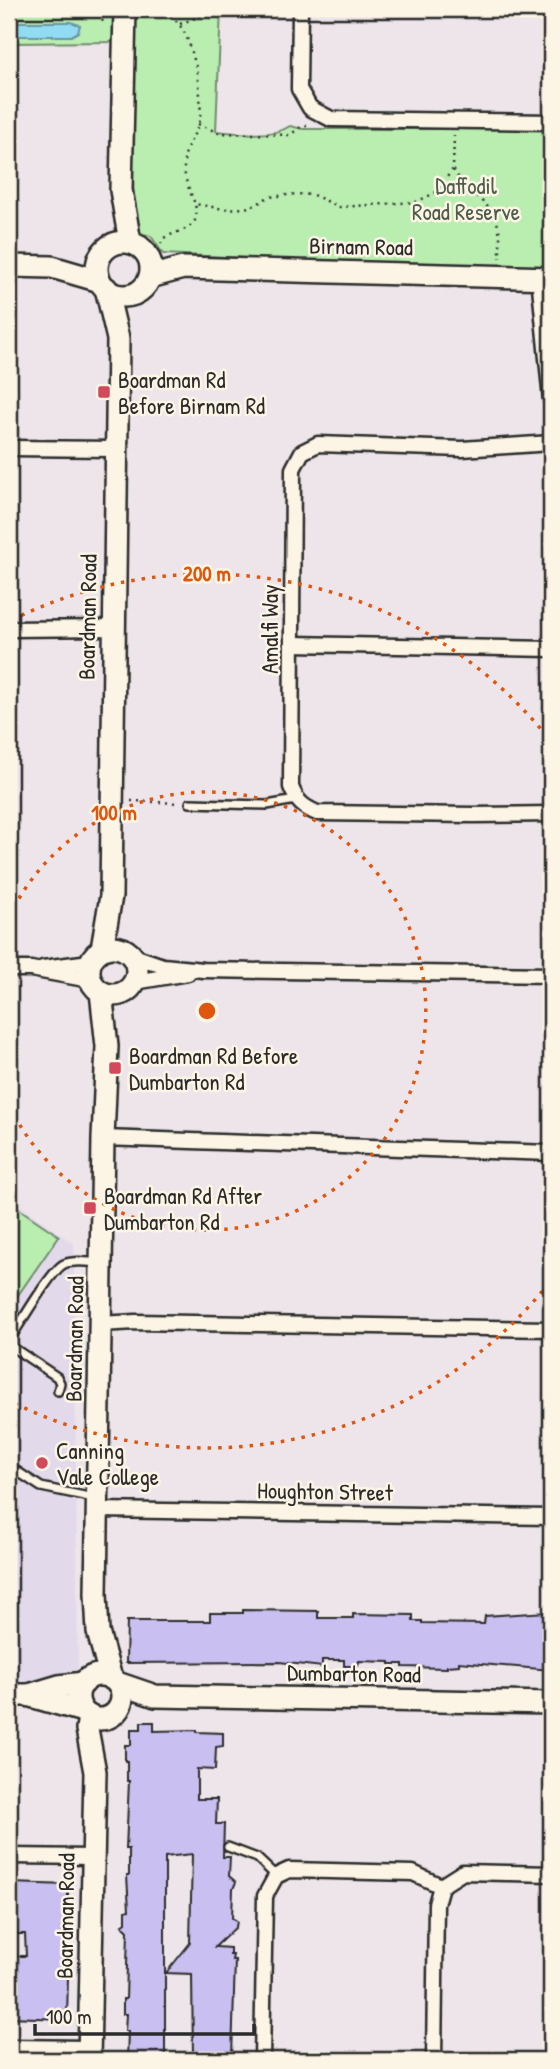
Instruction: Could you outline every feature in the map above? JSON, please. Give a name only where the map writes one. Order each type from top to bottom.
[{"type":"street","points":[[300,9],[299,89],[310,108],[331,118],[551,122]]},
{"type":"street","name":"Boardman Road","points":[[95,1772],[122,1693],[114,1681],[98,1632],[96,1594],[103,1138],[111,897],[118,339],[98,263],[105,251],[121,190],[131,10]]},
{"type":"street","name":"Boardman Road","points":[[118,339],[132,295],[139,291],[150,277],[151,269],[147,251],[121,190]]},
{"type":"street","points":[[52,267],[105,251],[118,243],[147,251]]},
{"type":"street","name":"Birnam Road","points":[[147,251],[183,268]]},
{"type":"street","points":[[9,266],[52,267],[103,284],[118,295],[132,295]]},
{"type":"street","name":"Birnam Road","points":[[150,277],[183,268],[547,275]]},
{"type":"street","points":[[547,275],[551,400]]},
{"type":"street","name":"Amalfi Way","points":[[296,800],[291,787],[293,469],[302,452],[318,444],[462,449],[551,443]]},
{"type":"street","points":[[9,448],[116,449]]},
{"type":"street","points":[[9,629],[113,628]]},
{"type":"street","points":[[292,643],[551,649]]},
{"type":"street","points":[[296,800],[317,813],[551,814]]},
{"type":"street","name":"Boardman Road","points":[[107,977],[137,968],[118,939],[111,897]]},
{"type":"street","points":[[107,977],[109,947],[163,966],[204,970],[551,975]]},
{"type":"street","points":[[9,969],[107,977],[204,970]]},
{"type":"street","points":[[103,1138],[551,1153]]},
{"type":"street","points":[[100,1324],[136,1322],[551,1329]]},
{"type":"street","name":"Houghton Street","points":[[98,1504],[551,1517]]},
{"type":"street","name":"Boardman Road","points":[[89,2054],[95,1772],[86,1713],[79,1697],[86,1681],[89,1657],[98,1632]]},
{"type":"street","points":[[18,1695],[99,1676],[114,1681]]},
{"type":"street","name":"Dumbarton Road","points":[[114,1681],[155,1696],[551,1703]]},
{"type":"street","points":[[18,1695],[96,1718],[116,1711]]},
{"type":"street","name":"Dumbarton Road","points":[[116,1711],[155,1696]]},
{"type":"street","points":[[9,1856],[92,1857]]},
{"type":"street","points":[[262,2060],[265,1896],[276,1876],[289,1870],[412,1873],[440,1886]]},
{"type":"street","points":[[434,2060],[436,1904],[440,1886],[463,1872],[551,1874]]},
{"type":"street","points":[[9,2047],[89,2054]]},
{"type":"lane","points":[[190,803],[267,805],[296,800]]},
{"type":"lane","points":[[58,1391],[60,1383],[57,1377],[28,1363],[9,1343],[53,1274],[62,1265],[73,1262],[101,1263]]},
{"type":"lane","points":[[15,1458],[9,1466],[41,1487],[89,1499],[98,1504]]},
{"type":"lane","points":[[228,1847],[257,1858],[276,1876]]},
{"type":"path","points":[[10,9],[63,9]]},
{"type":"path","points":[[180,24],[205,14],[205,9]]},
{"type":"path","points":[[131,10],[155,11],[172,17],[180,24],[186,32],[201,100],[198,124],[188,145],[184,165],[197,213],[193,223],[184,231],[164,238],[147,251]]},
{"type":"path","points":[[195,204],[224,209],[245,208],[268,197],[296,194],[313,195],[340,206],[416,202],[435,193],[453,169],[455,128]]},
{"type":"path","points":[[453,169],[460,180],[489,206],[498,220],[500,275]]},
{"type":"path","points":[[124,801],[190,803]]},
{"type":"shaded area","name":"Canning Vale College","points":[[9,1198],[74,1244],[78,1684],[9,1683]]},
{"type":"green space","points":[[9,9],[115,9],[115,42],[9,43]]},
{"type":"green space","name":"Daffodil Road Reserve","points":[[136,9],[221,9],[216,131],[264,133],[290,126],[303,129],[551,129],[551,266],[512,270],[163,254],[151,236],[137,232],[132,148]]},
{"type":"green space","points":[[9,1202],[59,1236],[16,1298],[9,1293]]},
{"type":"water","points":[[9,22],[70,22],[80,25],[78,32],[71,36],[9,36]]},
{"type":"building","points":[[243,1610],[318,1611],[318,1618],[353,1618],[353,1614],[413,1615],[413,1621],[422,1623],[484,1624],[485,1616],[547,1612],[546,1656],[551,1656],[551,1670],[459,1662],[459,1665],[447,1668],[403,1667],[403,1664],[390,1662],[359,1661],[358,1666],[344,1666],[344,1660],[322,1660],[322,1667],[279,1662],[126,1663],[127,1621],[210,1621],[210,1613],[243,1613]]},
{"type":"building","points":[[141,1722],[154,1722],[154,1731],[197,1730],[223,1733],[223,1746],[216,1747],[215,1770],[197,1769],[197,1799],[217,1799],[216,1824],[224,1824],[223,1857],[230,1857],[229,1876],[236,1882],[233,1889],[232,1918],[237,1921],[236,1927],[215,1947],[230,1948],[232,1960],[235,1960],[232,2057],[193,2057],[192,1974],[166,1973],[190,1943],[192,1854],[165,1857],[165,2060],[127,2060],[128,2031],[125,2031],[123,1999],[126,1999],[128,1931],[122,1925],[126,1922],[126,1911],[129,1910],[129,1849],[126,1849],[129,1781],[125,1745],[131,1745],[131,1729],[141,1729]]},
{"type":"building","points":[[11,1883],[68,1885],[68,1931],[63,1931],[63,1960],[65,1977],[68,1977],[65,2019],[9,2017],[9,1956],[26,1956],[25,1934],[12,1934]]},
{"type":"place","name":"Boardman Rd Before Birnam Rd","points":[[104,392]]},
{"type":"place","name":"Boardman Rd Before Dumbarton Rd","points":[[115,1068]]},
{"type":"place","name":"Boardman Rd After Dumbarton Rd","points":[[90,1208]]},
{"type":"place","name":"Canning Vale College","points":[[42,1463]]}]
